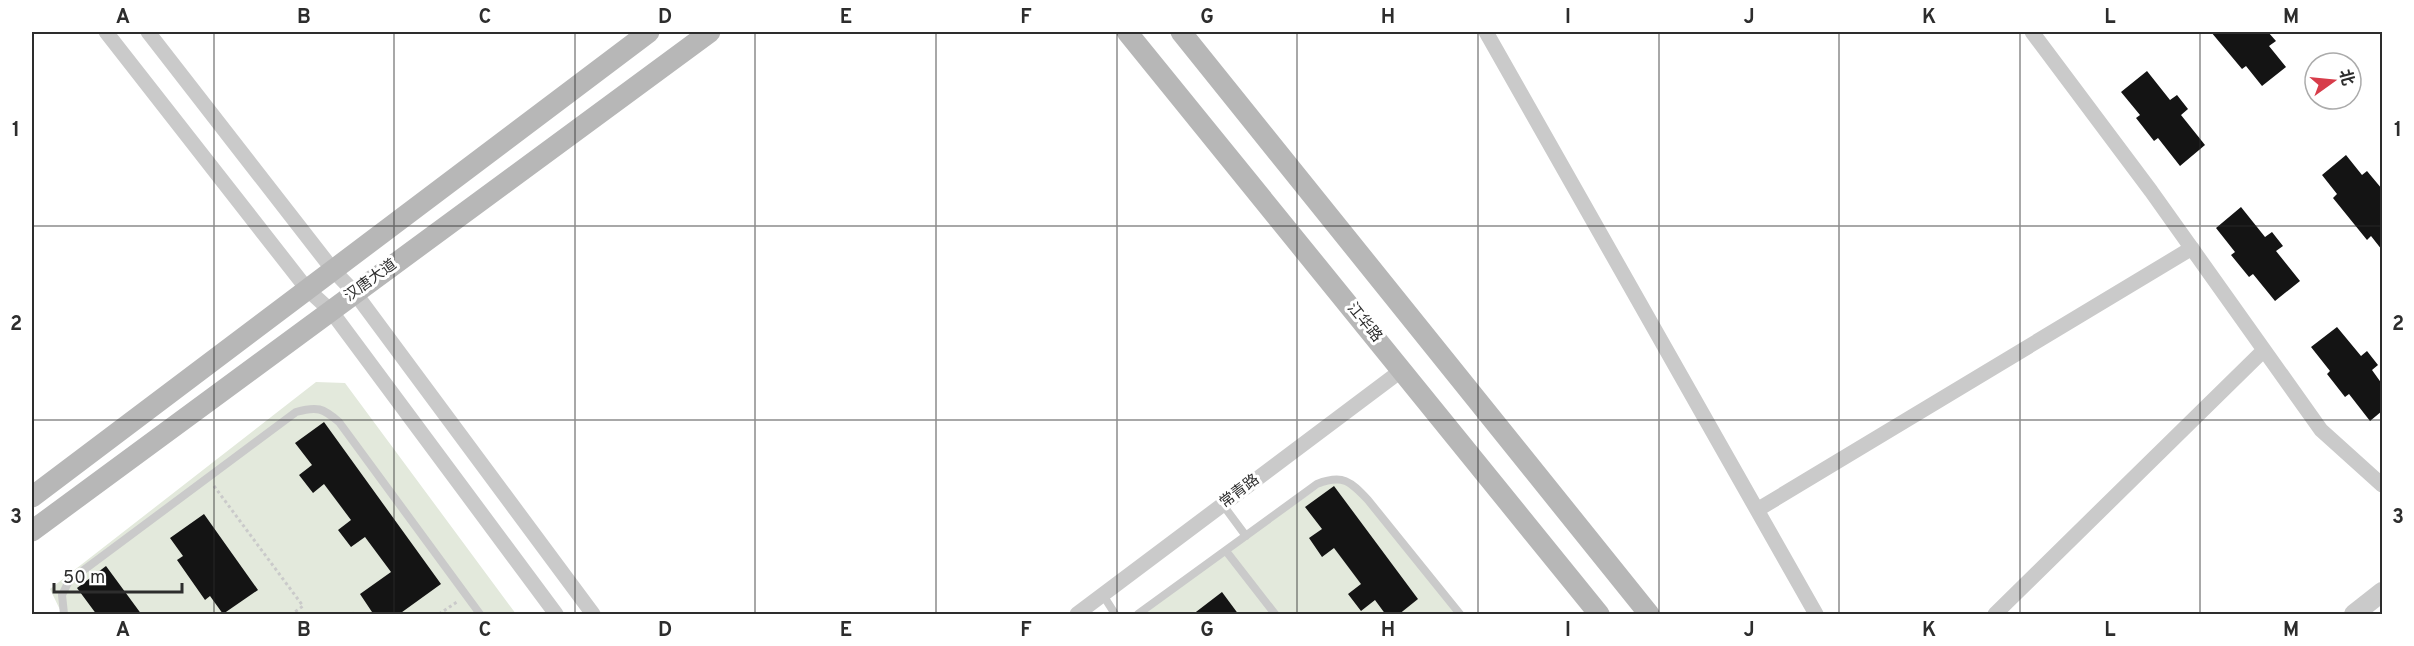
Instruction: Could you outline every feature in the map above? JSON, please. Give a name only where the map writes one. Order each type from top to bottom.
[{"type":"main road","name":"汉唐大道","points":[[32,498],[649,32]]},
{"type":"main road","name":"汉唐大道","points":[[32,531],[710,32]]},
{"type":"main road","name":"江华路","points":[[1127,32],[1599,615]]},
{"type":"main road","points":[[1181,32],[1648,615]]},
{"type":"street","points":[[106,32],[307,290],[331,311],[556,615]]},
{"type":"street","points":[[148,32],[333,270],[355,293],[593,615]]},
{"type":"street","points":[[1486,32],[1815,615]]},
{"type":"street","points":[[2032,32],[2192,248],[2321,430],[2382,485]]},
{"type":"street","points":[[1757,510],[2192,248]]},
{"type":"street","points":[[1995,615],[2263,351]]},
{"type":"street","name":"常青路","points":[[1077,615],[1402,370]]},
{"type":"street","points":[[2354,615],[2382,592]]},
{"type":"lane","points":[[64,615],[62,595],[69,581],[296,412],[311,408],[327,411],[339,422],[480,615]]},
{"type":"lane","points":[[1138,615],[1317,484],[1334,477],[1351,483],[1460,615]]},
{"type":"lane","points":[[1222,505],[1245,536]]},
{"type":"lane","points":[[1226,550],[1275,615]]},
{"type":"lane","points":[[1103,595],[1115,615]]},
{"type":"path","points":[[207,478],[303,606],[292,615]]},
{"type":"path","points":[[439,615],[466,596]]},
{"type":"shaded area","points":[[316,382],[345,383],[516,614],[62,614],[50,589]]},
{"type":"shaded area","points":[[1334,477],[1351,483],[1460,614],[1138,614]]},
{"type":"building","points":[[2211,32],[2268,32],[2276,41],[2269,46],[2286,67],[2262,86],[2246,66],[2242,69]]},
{"type":"building","points":[[2147,71],[2170,100],[2177,95],[2188,109],[2181,115],[2205,145],[2180,166],[2158,138],[2154,141],[2136,118],[2140,115],[2121,92]]},
{"type":"building","points":[[2346,155],[2362,175],[2367,171],[2382,189],[2382,250],[2371,236],[2367,240],[2333,198],[2337,194],[2322,175]]},
{"type":"building","points":[[2241,207],[2265,237],[2272,232],[2283,246],[2276,251],[2300,281],[2275,301],[2253,274],[2249,277],[2231,255],[2235,252],[2216,228]]},
{"type":"building","points":[[2337,327],[2361,356],[2367,351],[2378,365],[2372,370],[2382,384],[2382,411],[2370,421],[2349,394],[2345,397],[2327,374],[2330,371],[2311,347]]},
{"type":"building","points":[[324,422],[441,584],[398,615],[374,615],[360,594],[391,572],[365,537],[351,547],[338,530],[351,520],[324,484],[313,493],[299,475],[312,465],[295,443]]},
{"type":"building","points":[[1334,486],[1418,599],[1398,615],[1386,615],[1375,600],[1361,611],[1348,594],[1361,584],[1334,548],[1322,557],[1309,538],[1322,529],[1305,507]]},
{"type":"building","points":[[204,514],[258,590],[223,614],[210,596],[205,600],[177,560],[183,556],[170,538]]},
{"type":"building","points":[[106,566],[142,615],[97,615],[77,588]]},
{"type":"building","points":[[1222,592],[1239,615],[1192,615]]}]
